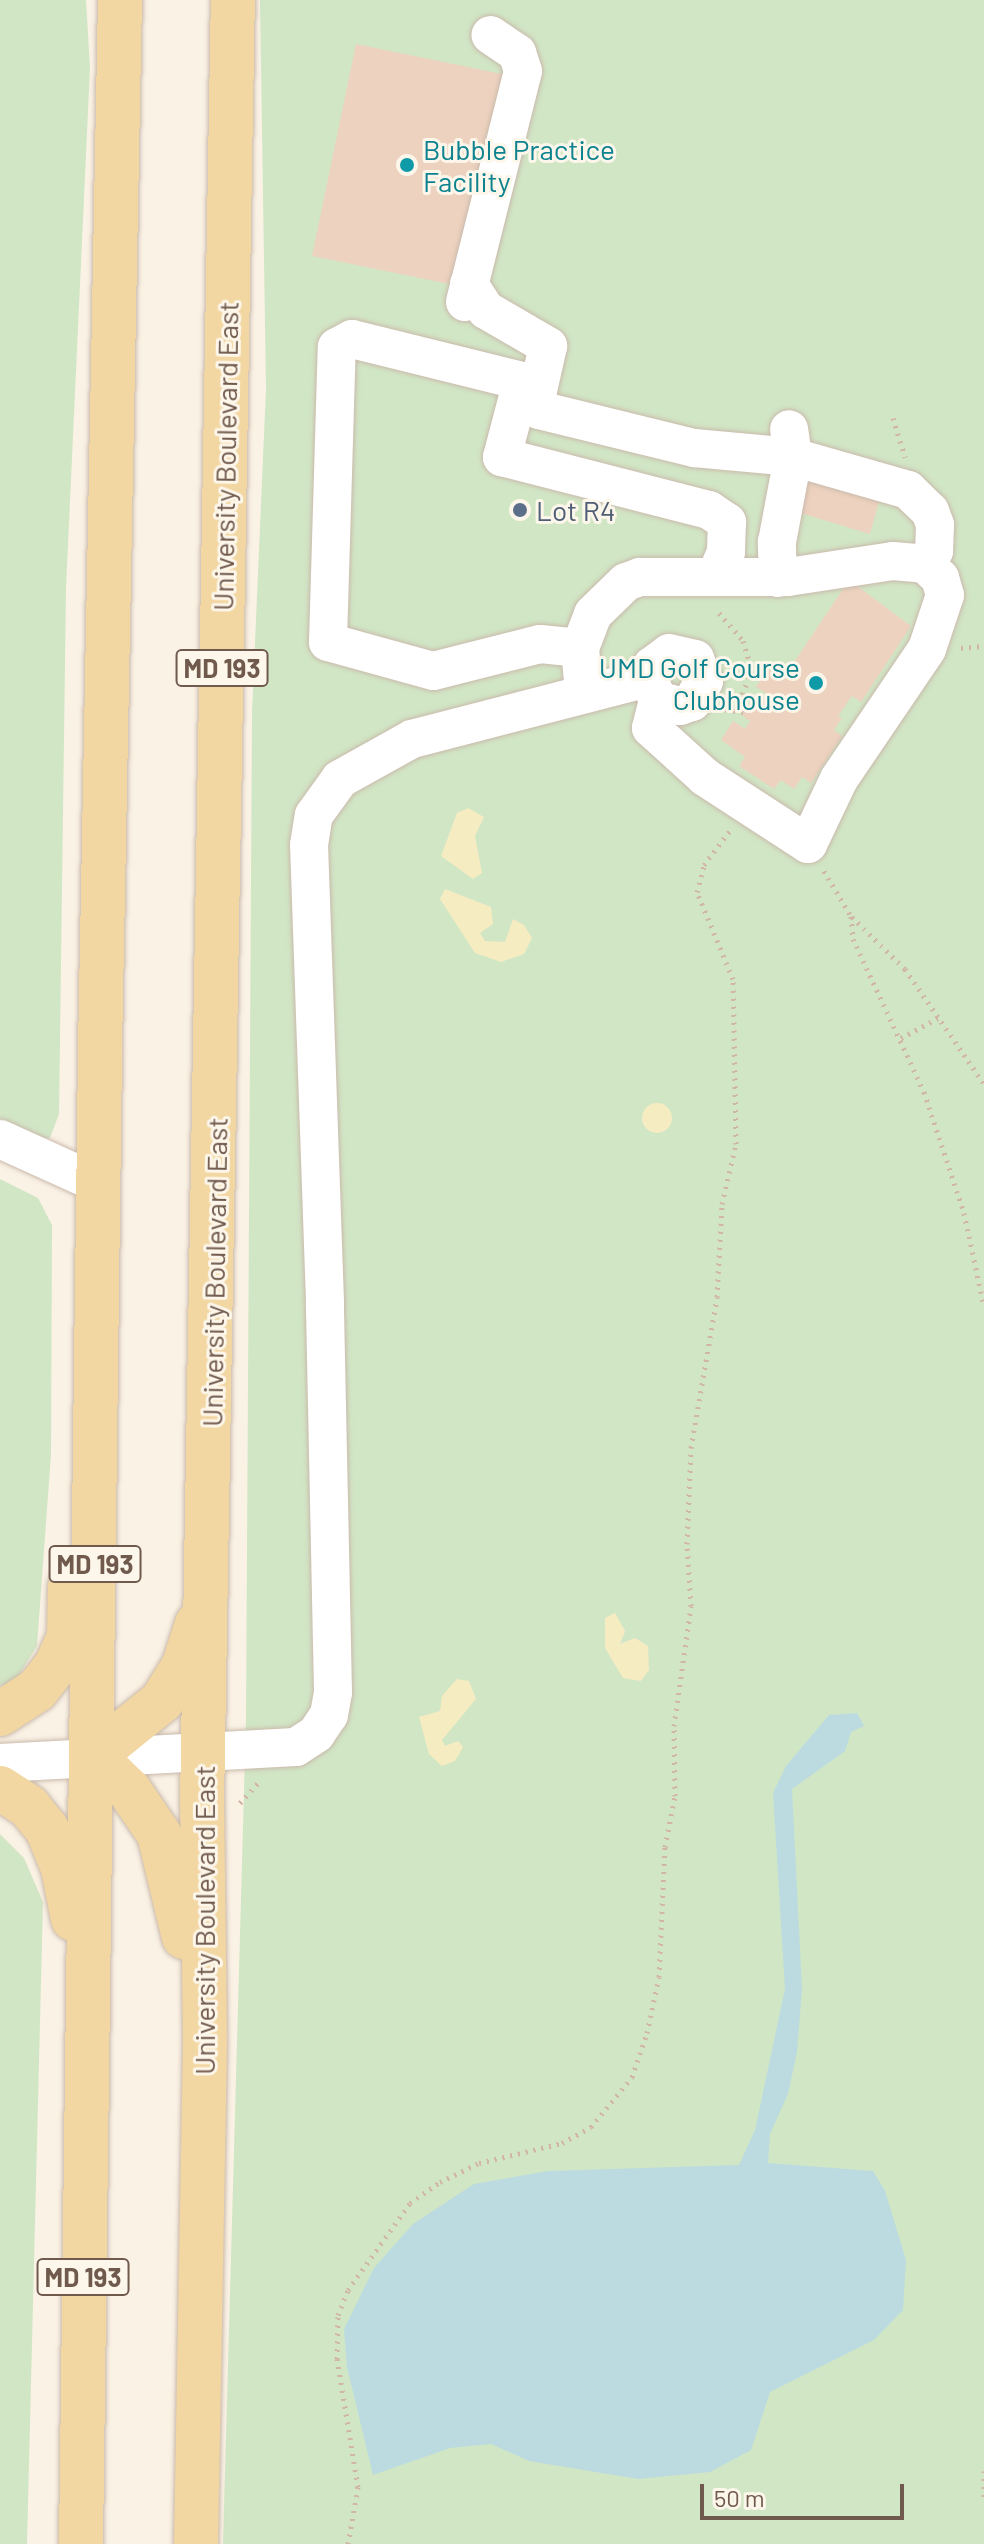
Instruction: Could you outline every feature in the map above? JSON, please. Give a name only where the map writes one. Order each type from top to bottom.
[{"type":"main road","name":"MD 193","points":[[81,2544],[87,2009],[94,1756],[96,1373],[120,0]]},
{"type":"main road","name":"University Boulevard East","points":[[196,2544],[205,2041],[203,1754],[233,0]]},
{"type":"main road","points":[[0,1714],[37,1690],[69,1637],[74,1430],[96,1373]]},
{"type":"main road","points":[[205,2041],[167,1854],[148,1815],[94,1756],[147,1717],[170,1690],[196,1630],[207,1555]]},
{"type":"main road","points":[[0,1788],[29,1807],[56,1845],[87,2009]]},
{"type":"street","points":[[490,35],[517,53],[523,71],[467,293],[486,310],[548,346],[535,404],[539,410],[694,448],[791,443],[908,490],[923,502],[937,538],[925,564]]},
{"type":"street","points":[[580,648],[540,644],[433,671],[328,642],[337,347],[352,339],[522,381],[502,457],[709,510],[727,522],[726,552],[717,573]]},
{"type":"street","points":[[778,578],[777,542],[791,443]]},
{"type":"street","points":[[0,1763],[296,1747],[316,1734],[329,1715],[333,1692],[309,845],[314,815],[340,779],[383,752],[447,727],[584,693],[653,689],[651,728],[705,777],[808,844],[839,779],[927,649],[945,595],[940,578],[925,564],[893,561],[778,578],[717,573],[626,582],[593,614],[580,648],[584,693]]},
{"type":"street","points":[[0,1139],[99,1184]]},
{"type":"street","points":[[0,1734],[94,1756]]},
{"type":"path","points":[[716,715],[726,708],[743,712],[742,695],[752,670],[743,641],[719,613]]},
{"type":"path","points":[[348,2544],[358,2487],[337,2359],[338,2315],[348,2290],[410,2203],[440,2182],[479,2163],[562,2143],[591,2127],[620,2097],[647,2033],[659,1977],[665,1847],[675,1796],[674,1726],[691,1606],[687,1531],[691,1448],[717,1297],[722,1204],[736,1144],[733,979],[697,892],[704,865],[752,809]]},
{"type":"path","points":[[808,844],[851,916],[905,969],[984,1084]]},
{"type":"path","points":[[851,916],[853,939],[901,1038],[964,1213],[984,1306]]},
{"type":"path","points":[[901,1038],[938,1018]]},
{"type":"path","points":[[984,2471],[984,2497]]},
{"type":"green space","points":[[0,0],[86,0],[90,68],[66,588],[59,1114],[50,1138],[25,1141],[0,1131]]},
{"type":"green space","points":[[260,0],[984,0],[984,2544],[223,2544],[246,1719],[252,712],[266,389]]},
{"type":"green space","points":[[0,1179],[38,1198],[52,1225],[51,1454],[37,1646],[14,1683],[0,1685]]},
{"type":"green space","points":[[0,1834],[24,1858],[43,1902],[27,2544],[0,2544]]},
{"type":"sand","points":[[468,808],[484,817],[475,836],[482,873],[473,879],[441,856],[457,813]]},
{"type":"sand","points":[[445,889],[491,907],[493,924],[480,933],[485,941],[505,942],[513,919],[524,925],[532,938],[524,954],[501,962],[475,953],[440,899]]},
{"type":"sand","points":[[657,1103],[668,1107],[672,1118],[668,1129],[657,1133],[646,1129],[642,1118],[646,1107]]},
{"type":"sand","points":[[615,1613],[625,1631],[620,1644],[635,1638],[648,1646],[649,1670],[641,1681],[623,1678],[605,1648],[605,1618]]},
{"type":"sand","points":[[457,1679],[469,1681],[476,1699],[442,1740],[445,1746],[458,1741],[463,1747],[455,1761],[442,1766],[429,1754],[419,1717],[440,1711],[442,1696]]},
{"type":"water","points":[[857,1713],[864,1726],[851,1732],[845,1751],[792,1789],[802,1989],[797,2052],[788,2094],[770,2134],[768,2163],[873,2171],[885,2191],[906,2260],[903,2310],[874,2340],[770,2392],[751,2450],[710,2472],[638,2479],[529,2461],[491,2444],[450,2448],[373,2475],[347,2367],[344,2329],[374,2268],[413,2224],[474,2184],[548,2171],[739,2165],[755,2130],[785,1989],[773,1793],[786,1766],[829,1715]]},
{"type":"building","name":"Bubble Practice Facility","points":[[356,44],[502,74],[459,286],[312,256]]},
{"type":"building","points":[[810,471],[882,491],[870,534],[797,512]]},
{"type":"building","name":"UMD Golf Course Clubhouse","points":[[849,580],[911,626],[861,702],[852,696],[838,716],[842,718],[834,730],[842,736],[811,783],[802,777],[794,789],[781,780],[774,789],[739,766],[745,757],[721,740],[733,721],[745,729],[750,721],[742,715],[754,697],[762,702],[767,694],[756,687],[768,669],[783,679]]},
{"type":"place","name":"Bubble Practice Facility","points":[[407,165]]},
{"type":"place","name":"Lot R4","points":[[520,510]]},
{"type":"place","name":"UMD Golf Course Clubhouse","points":[[816,683]]}]
